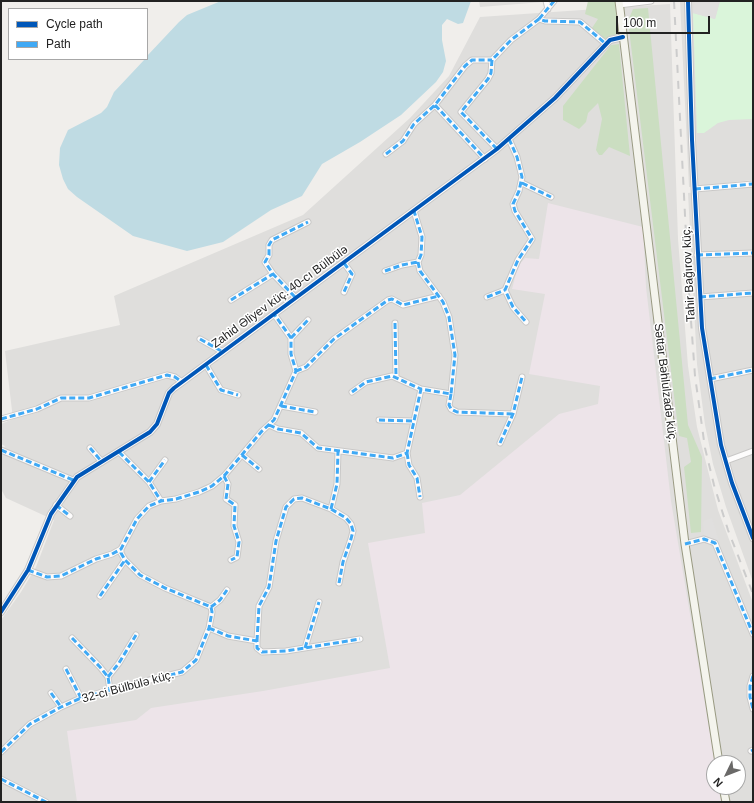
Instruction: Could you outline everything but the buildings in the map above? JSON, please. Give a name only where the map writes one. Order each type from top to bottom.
[{"type":"main road","name":"Səttar Bəhlulzadə küç.","points":[[619,3],[685,544],[718,755]]},
{"type":"street","points":[[546,1],[548,9]]},
{"type":"street","points":[[497,149],[461,112],[478,93],[491,73],[492,60],[511,40],[539,19],[554,1]]},
{"type":"street","points":[[619,3],[652,1]]},
{"type":"street","name":"Tahir Bağırov küç.","points":[[688,1],[697,255],[700,297],[710,380],[716,418],[726,461],[751,528],[753,538]]},
{"type":"street","points":[[539,19],[545,21],[580,22],[606,44]]},
{"type":"street","name":"Zahid Əliyev küç. 40-cı Bülbülə","points":[[1,612],[28,570],[47,520],[73,480],[119,452],[154,428],[161,417],[169,393],[182,382],[224,352],[295,297],[485,159],[510,139],[550,102],[606,44],[614,38],[623,37]]},
{"type":"street","points":[[386,154],[403,141],[420,117],[435,105],[472,60],[492,60]]},
{"type":"street","points":[[435,105],[485,159]]},
{"type":"street","points":[[487,297],[505,290],[518,260],[532,239],[517,216],[513,204],[522,183],[517,157],[510,139]]},
{"type":"street","points":[[522,183],[551,197]]},
{"type":"street","points":[[695,189],[753,184]]},
{"type":"street","points":[[414,211],[422,238],[421,255],[418,262],[422,276],[439,296],[446,308],[454,354],[449,405],[451,409],[457,412],[513,414]]},
{"type":"street","points":[[295,297],[273,274],[265,262],[269,254],[270,243],[276,238],[308,222]]},
{"type":"street","points":[[697,255],[753,253]]},
{"type":"street","points":[[344,262],[352,274],[344,292]]},
{"type":"street","points":[[385,271],[402,265],[418,262]]},
{"type":"street","points":[[231,300],[273,274]]},
{"type":"street","points":[[505,290],[513,307],[526,322]]},
{"type":"street","points":[[700,297],[753,293]]},
{"type":"street","points":[[296,371],[306,367],[317,354],[334,339],[388,300],[392,299],[403,305],[439,296]]},
{"type":"street","points":[[274,314],[291,338]]},
{"type":"street","points":[[28,570],[47,577],[61,576],[121,549],[128,534],[149,506],[161,501],[176,499],[199,492],[212,486],[224,476],[277,415],[296,371],[290,347],[291,338],[308,320]]},
{"type":"street","points":[[396,323],[396,377]]},
{"type":"street","points":[[200,339],[224,352]]},
{"type":"street","points":[[206,365],[221,390],[238,395]]},
{"type":"street","points":[[710,380],[753,370]]},
{"type":"street","points":[[1,419],[37,408],[60,398],[89,398],[167,375],[182,382]]},
{"type":"street","points":[[352,392],[366,382],[377,378],[392,376],[421,389],[451,394]]},
{"type":"street","points":[[500,443],[513,414],[522,377]]},
{"type":"street","points":[[420,498],[417,478],[410,465],[407,453],[421,389]]},
{"type":"street","points":[[281,406],[314,412]]},
{"type":"street","points":[[379,420],[413,420]]},
{"type":"street","points":[[269,425],[278,429],[301,433],[314,446],[338,451],[387,459],[407,453]]},
{"type":"street","points":[[90,448],[102,462]]},
{"type":"street","points":[[1,450],[73,480]]},
{"type":"street","points":[[726,461],[753,450]]},
{"type":"street","points":[[331,509],[337,484],[338,451]]},
{"type":"street","points":[[119,452],[149,482],[161,501]]},
{"type":"street","points":[[242,455],[259,469]]},
{"type":"street","points":[[149,482],[165,460]]},
{"type":"street","points":[[224,476],[228,484],[226,499],[234,505],[234,526],[239,542],[236,557],[231,560]]},
{"type":"street","points":[[339,582],[343,562],[348,551],[353,531],[346,518],[331,509],[298,498],[294,499],[286,507],[276,541],[270,587],[259,606],[257,648],[262,652],[286,651],[360,639]]},
{"type":"street","points":[[56,505],[70,516]]},
{"type":"street","points":[[685,544],[704,540],[715,543],[753,634]]},
{"type":"street","points":[[121,549],[125,560],[140,575],[158,585],[211,607],[220,600],[226,590]]},
{"type":"street","points":[[100,596],[125,560]]},
{"type":"street","points":[[305,648],[319,602]]},
{"type":"street","name":"32-ci Bülbülə küç.","points":[[1,752],[30,724],[81,698],[175,675],[187,670],[196,660],[209,628],[212,612],[211,607]]},
{"type":"street","points":[[209,628],[228,636],[257,641]]},
{"type":"street","points":[[108,677],[119,663],[136,635]]},
{"type":"street","points":[[72,638],[108,677],[110,690]]},
{"type":"street","points":[[66,670],[81,698]]},
{"type":"street","points":[[753,676],[750,686],[750,697],[753,709]]},
{"type":"street","points":[[51,693],[61,707]]},
{"type":"street","points":[[1,779],[46,802]]},
{"type":"shaded area","points":[[479,1],[556,1],[480,7]]},
{"type":"shaded area","points":[[680,1],[753,1],[753,180],[689,187]]},
{"type":"shaded area","points":[[695,1],[720,1],[715,19],[693,13]]},
{"type":"shaded area","points":[[670,4],[678,239],[688,366],[697,427],[718,510],[753,603],[753,802],[1,802],[1,620],[21,592],[36,567],[54,520],[6,498],[1,489],[1,455],[5,446],[1,444],[1,424],[13,419],[5,351],[120,325],[114,296],[303,215],[410,118],[449,76],[480,17]]},
{"type":"shaded area","points":[[753,186],[753,582],[726,507],[713,464],[705,425],[697,364],[688,193]]},
{"type":"shaded area","points":[[548,203],[643,227],[646,287],[671,501],[714,755],[706,755],[706,795],[720,795],[721,802],[77,802],[67,731],[136,720],[151,708],[263,691],[390,668],[368,543],[425,533],[422,503],[460,495],[559,414],[598,404],[600,386],[529,374],[545,294],[512,289],[518,266],[525,258],[539,259]]},
{"type":"shaded area","points":[[712,518],[719,541],[715,543],[704,539],[703,521]]},
{"type":"green space","points":[[588,1],[615,1],[618,34],[610,36],[605,40],[592,28],[598,19],[585,14]]},
{"type":"green space","points":[[720,1],[753,1],[753,119],[729,120],[718,123],[704,133],[697,133],[693,13],[715,19]]},
{"type":"green space","points":[[648,8],[688,425],[702,457],[701,532],[691,533],[684,467],[691,462],[687,438],[679,436],[628,21],[633,9]]},
{"type":"green space","points":[[619,44],[630,156],[609,147],[602,155],[599,155],[596,150],[602,119],[598,103],[588,113],[586,122],[579,129],[563,120],[563,106],[611,45]]},
{"type":"water","points":[[221,1],[471,1],[463,23],[458,24],[447,19],[442,25],[442,40],[446,61],[443,72],[436,82],[401,115],[360,142],[322,164],[302,196],[271,210],[223,242],[187,251],[133,236],[77,197],[68,189],[59,165],[60,148],[68,130],[101,113],[107,107],[114,92],[144,60],[148,60],[148,55],[187,15]]},
{"type":"railway","points":[[674,1],[689,293],[695,376],[705,448],[714,485],[728,530],[753,594]]},
{"type":"marked path","points":[[539,19],[554,1]]},
{"type":"marked path","points":[[497,149],[461,112],[488,79],[491,73],[492,60],[511,40],[539,19],[545,21],[580,22],[606,44]]},
{"type":"marked path","points":[[386,154],[403,141],[414,124],[435,105],[465,66],[472,60],[492,60]]},
{"type":"marked path","points":[[435,105],[485,159]]},
{"type":"marked path","points":[[509,139],[517,157],[522,177],[519,191],[513,204],[515,211],[532,239],[518,260],[505,290],[513,307],[526,322]]},
{"type":"marked path","points":[[522,183],[551,197]]},
{"type":"marked path","points":[[695,189],[753,184]]},
{"type":"marked path","points":[[269,425],[278,429],[301,433],[318,448],[393,458],[407,453],[421,389],[451,394],[455,355],[449,317],[443,302],[420,271],[418,262],[421,255],[422,237],[414,211]]},
{"type":"marked path","points":[[295,297],[273,274],[265,262],[269,255],[269,245],[272,240],[308,222]]},
{"type":"marked path","points":[[697,255],[753,253]]},
{"type":"marked path","points":[[385,271],[402,265],[418,262]]},
{"type":"marked path","points":[[344,263],[352,274],[344,292]]},
{"type":"marked path","points":[[231,300],[273,274]]},
{"type":"marked path","points":[[487,297],[505,290]]},
{"type":"marked path","points":[[700,297],[753,293]]},
{"type":"marked path","points":[[296,371],[306,367],[334,339],[388,300],[392,299],[403,305],[439,296]]},
{"type":"marked path","points":[[28,570],[47,577],[61,576],[96,559],[112,554],[121,549],[137,519],[149,506],[161,501],[176,499],[199,492],[212,486],[224,476],[262,431],[274,420],[296,371],[291,354],[291,338],[274,314]]},
{"type":"marked path","points":[[291,338],[308,320]]},
{"type":"marked path","points":[[395,323],[396,377]]},
{"type":"marked path","points":[[200,339],[223,352]]},
{"type":"marked path","points":[[206,365],[221,390],[238,395]]},
{"type":"marked path","points":[[710,379],[753,370]]},
{"type":"marked path","points":[[1,419],[37,409],[61,398],[89,398],[167,375],[175,377],[182,382]]},
{"type":"marked path","points":[[352,392],[366,382],[392,376],[421,389]]},
{"type":"marked path","points":[[500,443],[513,414],[522,377]]},
{"type":"marked path","points":[[451,394],[449,405],[451,409],[457,412],[513,414]]},
{"type":"marked path","points":[[281,406],[315,412]]},
{"type":"marked path","points":[[379,420],[413,421]]},
{"type":"marked path","points":[[90,448],[102,462]]},
{"type":"marked path","points":[[1,450],[73,480]]},
{"type":"marked path","points":[[331,509],[337,484],[338,451]]},
{"type":"marked path","points":[[119,452],[149,482],[161,501]]},
{"type":"marked path","points":[[407,453],[409,465],[417,478],[420,497]]},
{"type":"marked path","points":[[242,455],[259,469]]},
{"type":"marked path","points":[[149,482],[165,460]]},
{"type":"marked path","points":[[224,476],[228,484],[226,499],[235,505],[234,526],[239,542],[237,557],[231,560]]},
{"type":"marked path","points":[[257,641],[259,606],[269,587],[276,541],[286,507],[294,499],[302,498],[331,509],[346,518],[351,524],[353,531],[343,562],[339,583]]},
{"type":"marked path","points":[[56,505],[70,516]]},
{"type":"marked path","points":[[685,544],[704,539],[715,543],[753,634]]},
{"type":"marked path","points":[[1,752],[30,724],[61,707],[81,698],[182,672],[196,660],[209,628],[212,612],[211,607],[165,588],[140,575],[125,560],[121,553],[121,549]]},
{"type":"marked path","points":[[100,596],[125,560]]},
{"type":"marked path","points":[[211,607],[220,600],[227,590]]},
{"type":"marked path","points":[[305,648],[319,602]]},
{"type":"marked path","points":[[209,628],[228,636],[257,641],[257,648],[262,652],[286,651],[360,639]]},
{"type":"marked path","points":[[108,677],[119,663],[136,635]]},
{"type":"marked path","points":[[72,638],[108,677],[110,690]]},
{"type":"marked path","points":[[66,669],[81,698]]},
{"type":"marked path","points":[[753,676],[750,686],[750,697],[753,709]]},
{"type":"marked path","points":[[51,693],[61,707]]},
{"type":"marked path","points":[[1,779],[46,802]]},
{"type":"cycle path","points":[[688,1],[692,140],[702,328],[721,445],[732,483],[753,538]]},
{"type":"cycle path","points":[[1,612],[28,570],[51,514],[77,477],[150,432],[157,424],[169,393],[174,388],[497,149],[555,98],[610,40],[623,37]]}]
